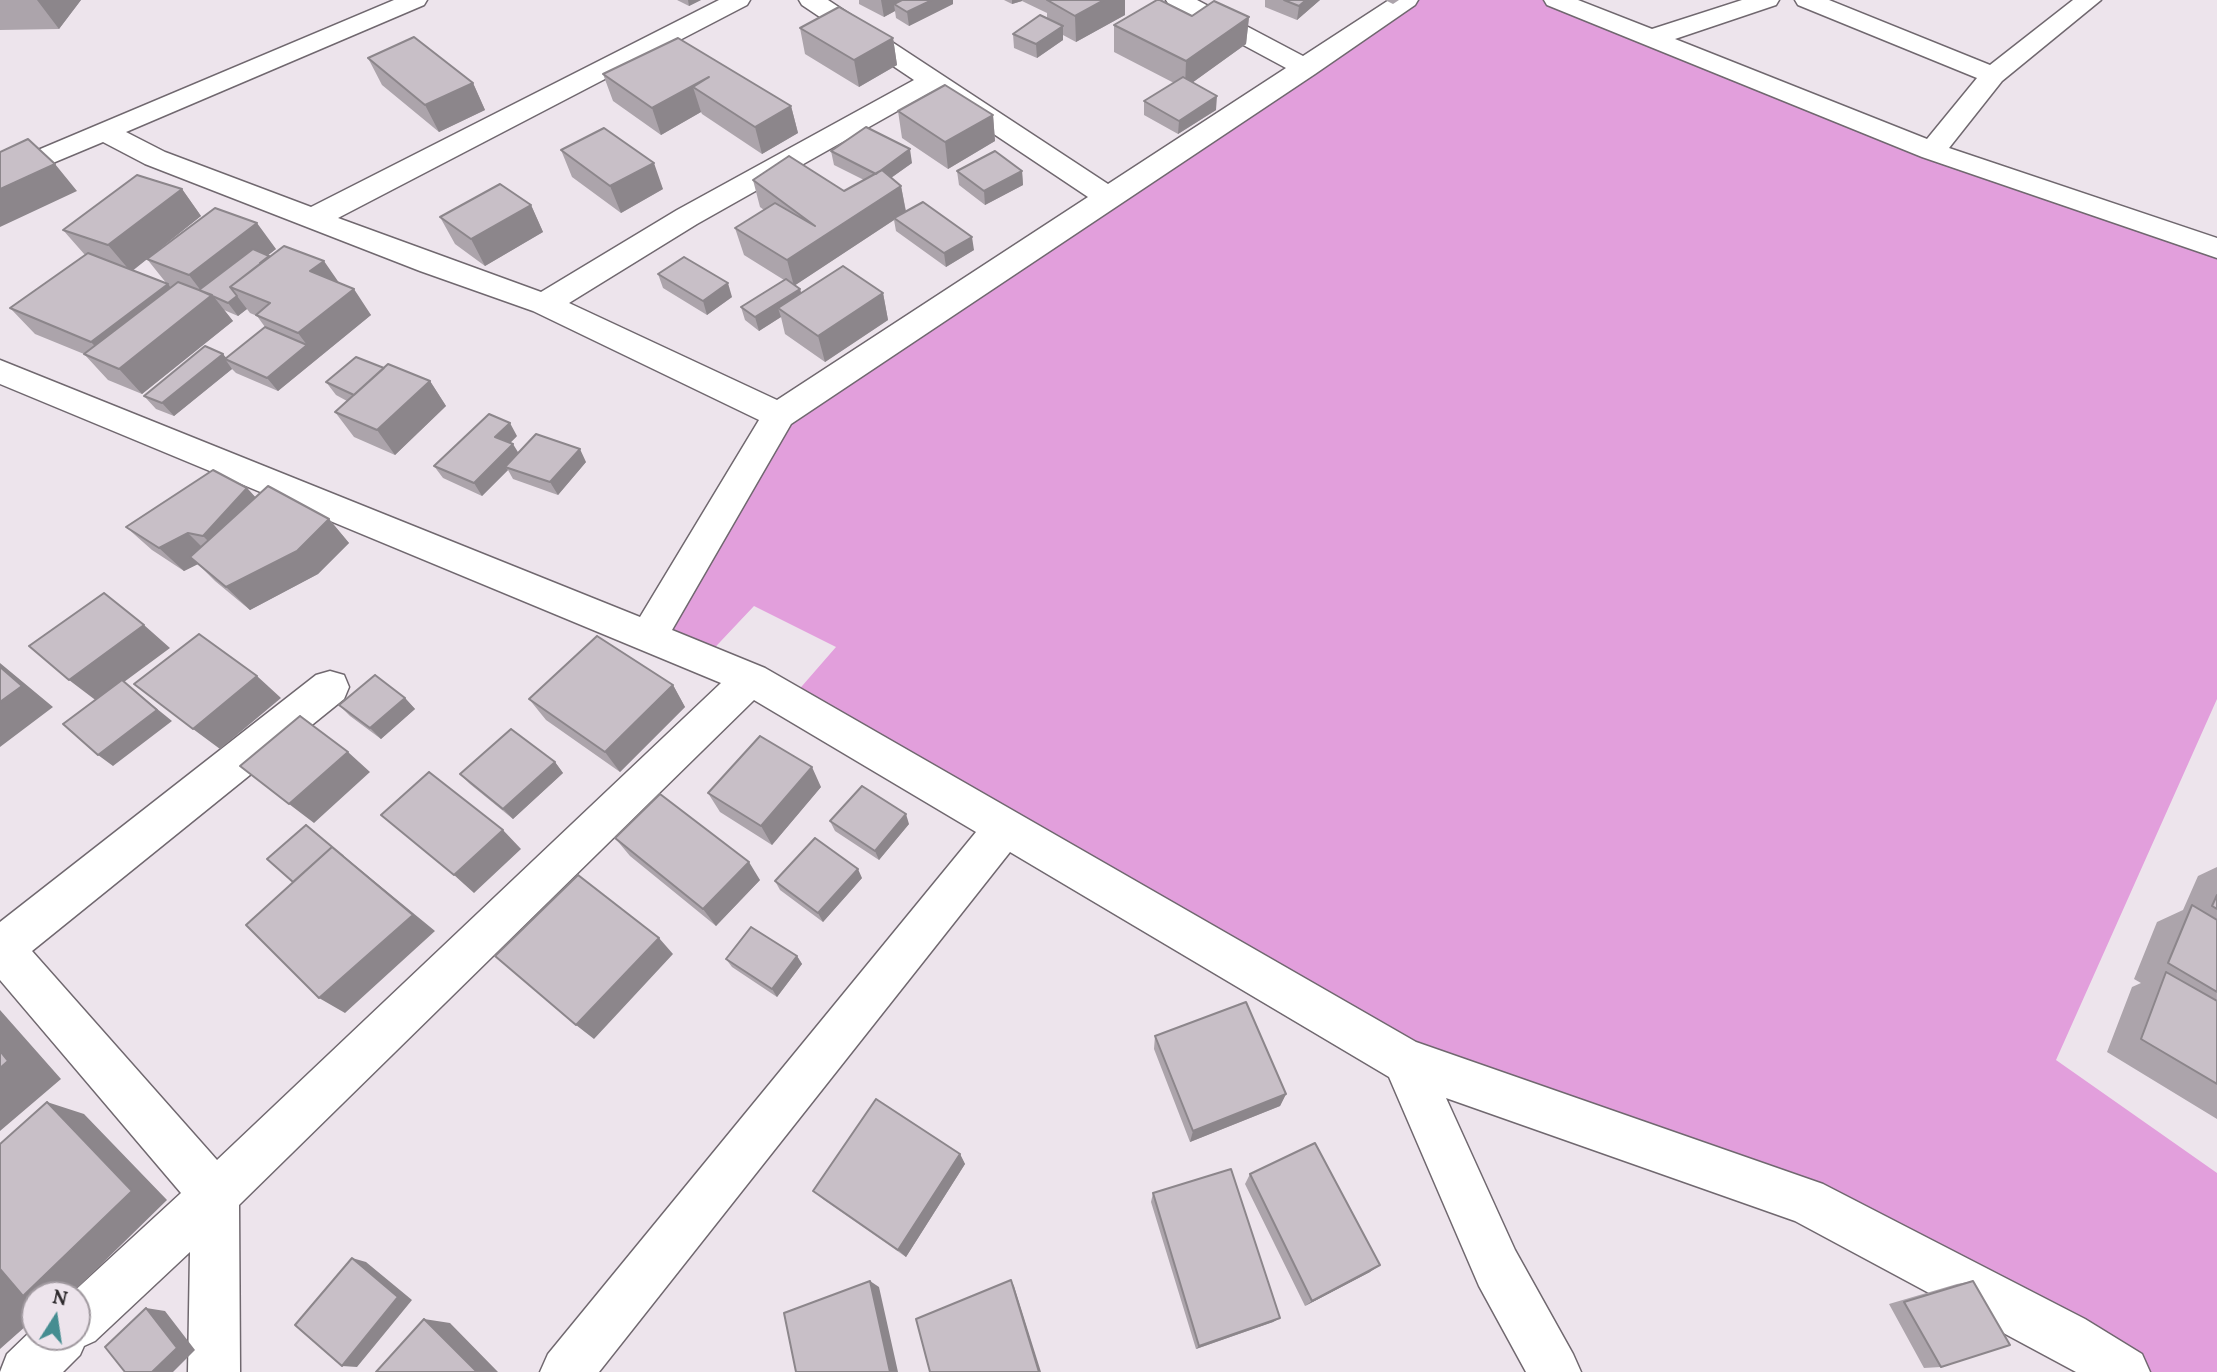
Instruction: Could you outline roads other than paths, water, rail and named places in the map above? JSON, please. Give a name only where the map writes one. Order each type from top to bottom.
[{"type":"street","points":[[0,176],[415,0]]},
{"type":"street","points":[[312,219],[738,0]]},
{"type":"street","points":[[811,0],[1110,198]]},
{"type":"street","points":[[1178,0],[1306,68]]},
{"type":"street","points":[[649,636],[779,415],[1406,0]]},
{"type":"street","points":[[1556,0],[1932,151],[2214,243]]},
{"type":"street","points":[[1651,38],[1767,0]]},
{"type":"street","points":[[1807,0],[1993,75]]},
{"type":"street","points":[[1932,151],[1993,75],[2089,0]]},
{"type":"street","points":[[544,304],[687,217],[933,80]]},
{"type":"street","points":[[106,133],[155,158],[544,304],[779,415]]},
{"type":"street","points":[[0,371],[751,679],[1405,1060],[1806,1202],[2067,1337],[2124,1372]]},
{"type":"street","points":[[91,1311],[751,679]]},
{"type":"street","points":[[214,1372],[215,1195],[1,948],[330,687]]},
{"type":"street","points":[[566,1372],[1005,827]]},
{"type":"street","points":[[1405,1060],[1497,1268],[1555,1372]]},
{"type":"street","points":[[25,1372],[47,1351]]}]
